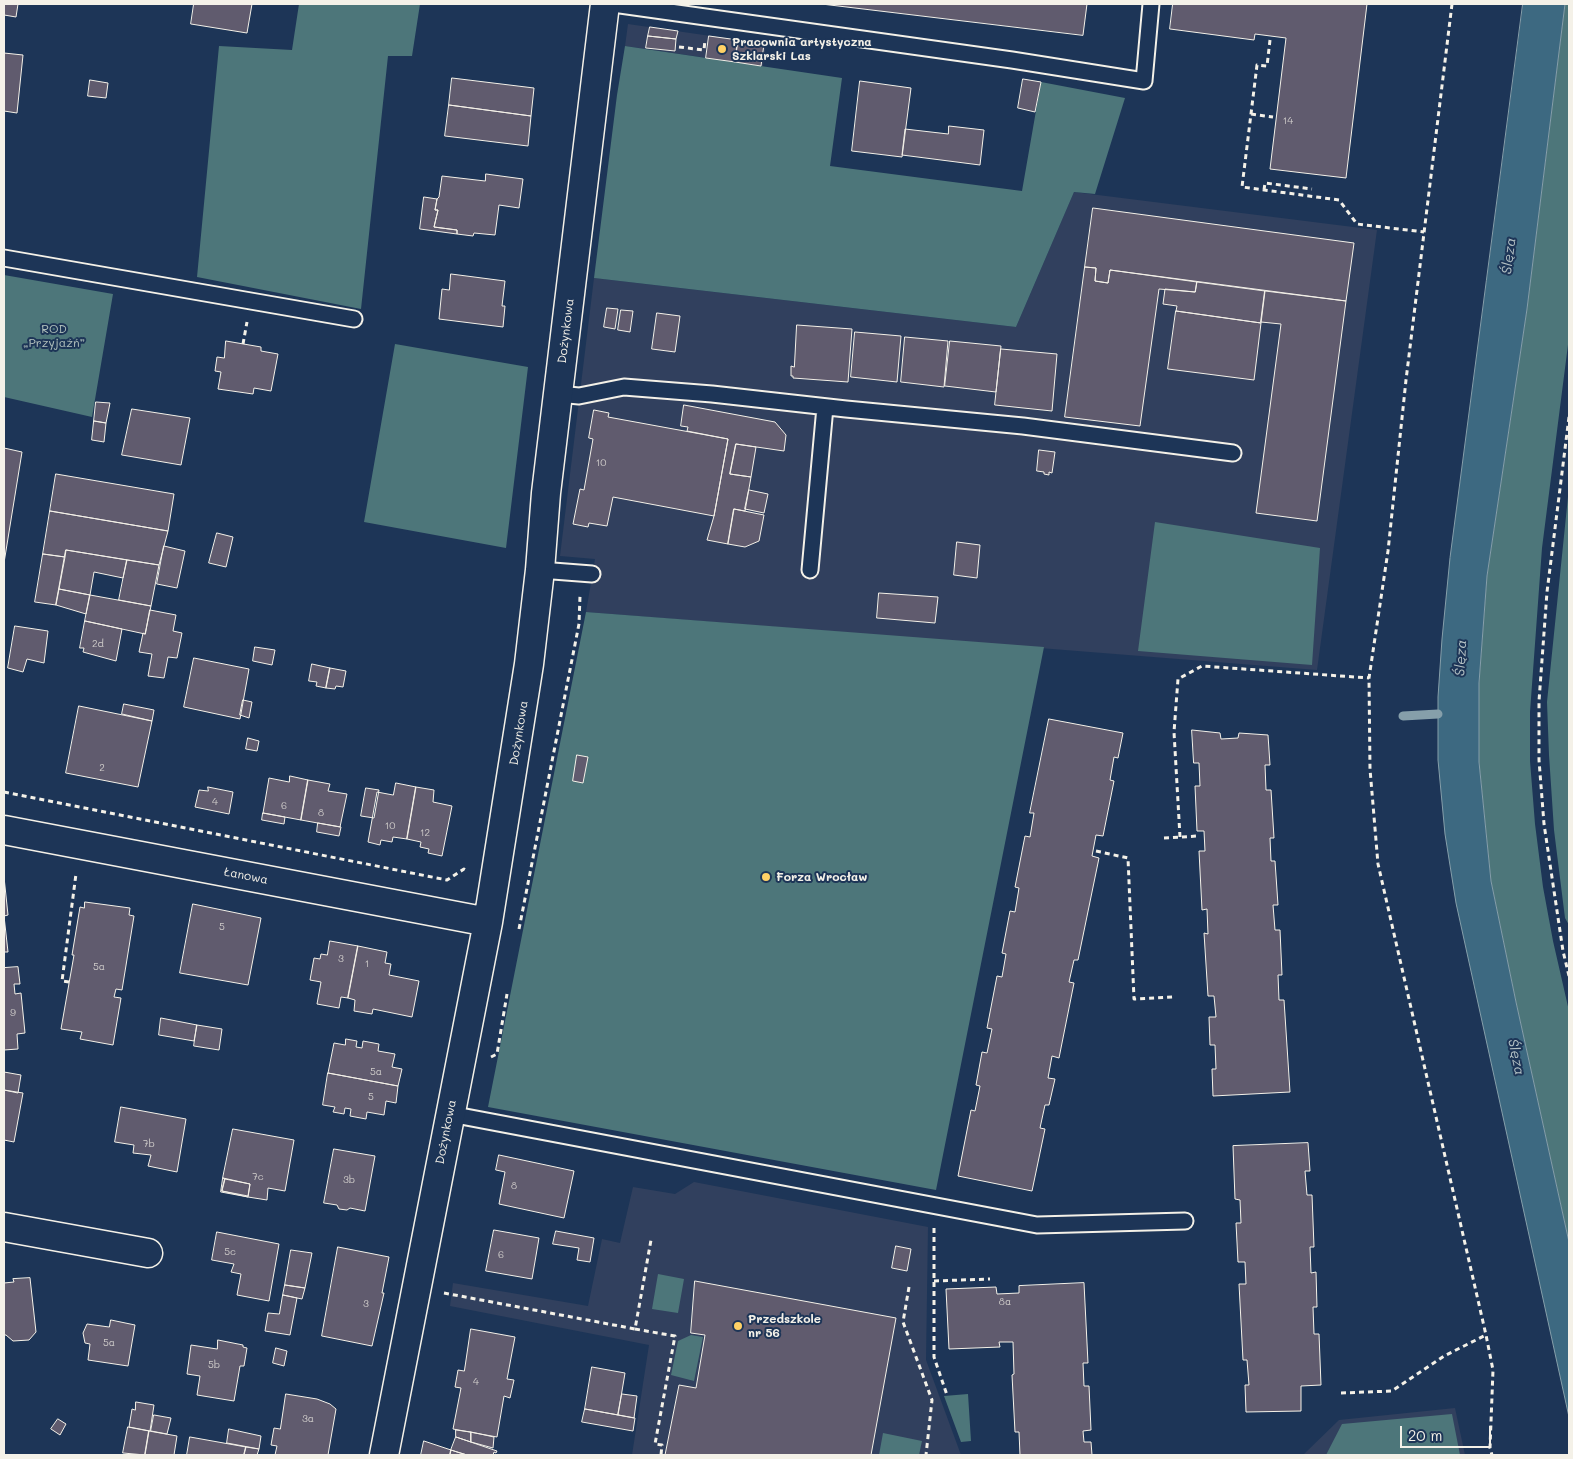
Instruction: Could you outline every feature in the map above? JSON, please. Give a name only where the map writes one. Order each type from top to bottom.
[{"type":"street","name":"Dożynkowa","points":[[384,1455],[488,922],[526,684],[540,570],[546,493],[605,4]]},
{"type":"street","name":"Łanowa","points":[[4,830],[488,922]]},
{"type":"street","points":[[4,1227],[148,1253]]},
{"type":"lane","points":[[613,4],[1012,60],[1144,81],[1151,4]]},
{"type":"lane","points":[[4,258],[354,319]]},
{"type":"lane","points":[[558,394],[579,396],[624,387],[712,394],[1023,426],[1233,453]]},
{"type":"lane","points":[[810,570],[824,407]]},
{"type":"lane","points":[[540,570],[592,574]]},
{"type":"lane","points":[[450,1114],[1037,1225],[1186,1221]]},
{"type":"path","points":[[1452,4],[1388,552],[1369,678],[1370,770],[1378,864],[1493,1370],[1490,1448],[1492,1455]]},
{"type":"path","points":[[1270,40],[1267,66],[1257,65],[1242,187],[1339,200],[1358,224],[1424,232]]},
{"type":"path","points":[[1251,114],[1273,117]]},
{"type":"path","points":[[1264,190],[1265,183],[1312,189]]},
{"type":"path","points":[[1569,417],[1547,592],[1539,701],[1539,760],[1546,834],[1569,976]]},
{"type":"path","points":[[518,936],[579,624]]},
{"type":"path","points":[[1180,837],[1174,732],[1178,679],[1202,666],[1369,678]]},
{"type":"path","points":[[4,792],[446,880],[464,869],[472,871]]},
{"type":"path","points":[[1164,838],[1198,836]]},
{"type":"path","points":[[1096,851],[1128,858],[1134,999],[1173,997]]},
{"type":"path","points":[[69,982],[62,981],[76,872]]},
{"type":"path","points":[[489,1058],[497,1054],[507,992]]},
{"type":"path","points":[[938,1205],[934,1229],[934,1357],[947,1395]]},
{"type":"path","points":[[635,1329],[651,1240]]},
{"type":"path","points":[[934,1281],[990,1279]]},
{"type":"path","points":[[909,1287],[903,1322],[932,1400],[926,1455]]},
{"type":"path","points":[[416,1288],[675,1336],[655,1444],[662,1445],[661,1455]]},
{"type":"path","points":[[1341,1393],[1392,1391],[1444,1356],[1486,1335]]},
{"type":"shaded area","points":[[628,24],[766,44],[763,66],[625,46]]},
{"type":"shaded area","points":[[1074,192],[1377,230],[1317,670],[586,612],[595,559],[560,556],[594,278],[1016,327]]},
{"type":"shaded area","name":"Przedszkole nr 56","points":[[694,1182],[928,1227],[926,1360],[961,1455],[632,1455],[649,1345],[450,1306],[453,1283],[588,1306],[602,1239],[620,1243],[633,1187],[675,1194]]},
{"type":"shaded area","points":[[1455,1408],[1465,1455],[1303,1455],[1339,1420]]},
{"type":"green space","points":[[299,4],[420,4],[412,56],[388,56],[361,309],[197,277],[219,46],[292,50]]},
{"type":"green space","points":[[1565,4],[1569,4],[1569,337],[1542,548],[1530,712],[1530,761],[1543,887],[1569,1011],[1569,1242],[1491,881],[1479,762],[1479,683],[1487,576],[1527,309]]},
{"type":"green space","points":[[625,46],[842,78],[830,166],[1022,191],[1041,82],[1125,98],[1095,194],[1074,192],[1016,327],[594,278]]},
{"type":"green space","name":"ROD „Przyjaźń”","points":[[4,275],[113,294],[92,417],[4,397]]},
{"type":"green space","points":[[395,344],[528,367],[506,548],[364,522]]},
{"type":"green space","points":[[1569,487],[1569,925],[1565,918],[1554,830],[1547,702]]},
{"type":"green space","points":[[1155,522],[1320,548],[1312,665],[1138,651]]},
{"type":"green space","name":"Forza Wrocław","points":[[586,612],[1044,647],[936,1190],[488,1107]]},
{"type":"green space","points":[[658,1274],[684,1279],[678,1313],[652,1309]]},
{"type":"green space","points":[[691,1335],[703,1337],[694,1381],[671,1375],[678,1341]]},
{"type":"green space","points":[[968,1394],[971,1441],[961,1442],[944,1396]]},
{"type":"green space","points":[[1452,1414],[1460,1455],[1326,1455],[1342,1424]]},
{"type":"green space","points":[[883,1433],[922,1441],[919,1455],[879,1455]]},
{"type":"water","name":"Ślęza","points":[[1523,4],[1565,4],[1527,309],[1487,576],[1479,683],[1479,762],[1491,881],[1569,1242],[1569,1417],[1456,903],[1445,834],[1438,760],[1438,697],[1450,558]]},
{"type":"building","points":[[4,4],[18,4],[16,17],[4,15]]},
{"type":"building","points":[[194,4],[252,4],[247,33],[191,24]]},
{"type":"building","points":[[822,4],[1087,4],[1083,35]]},
{"type":"building","points":[[1173,4],[1367,4],[1346,178],[1270,169],[1286,38],[1255,34],[1254,40],[1170,29]]},
{"type":"building","points":[[650,27],[678,31],[676,39],[648,36]]},
{"type":"building","points":[[648,36],[676,39],[675,51],[646,48]]},
{"type":"building","name":"Pracownia artystyczna Szklarski Las","points":[[709,36],[738,40],[735,62],[706,58]]},
{"type":"building","points":[[738,40],[764,44],[761,66],[735,62]]},
{"type":"building","points":[[4,53],[23,55],[17,113],[4,111]]},
{"type":"building","points":[[452,78],[534,88],[531,116],[449,105]]},
{"type":"building","points":[[1023,79],[1041,82],[1035,112],[1018,108]]},
{"type":"building","points":[[90,80],[108,83],[106,98],[88,96]]},
{"type":"building","points":[[860,81],[911,88],[902,157],[852,151]]},
{"type":"building","points":[[449,105],[531,116],[528,146],[445,136]]},
{"type":"building","points":[[949,126],[984,130],[980,165],[902,155],[905,129],[948,134]]},
{"type":"building","points":[[486,174],[523,179],[519,208],[499,205],[495,235],[474,233],[473,236],[457,234],[457,230],[434,227],[438,210],[435,210],[442,176],[485,181]]},
{"type":"building","points":[[424,197],[437,199],[435,210],[438,210],[434,227],[457,230],[457,234],[420,229]]},
{"type":"building","points":[[1093,208],[1354,243],[1346,301],[1110,270],[1108,283],[1095,281],[1096,268],[1085,267]]},
{"type":"building","points":[[1085,267],[1096,268],[1095,281],[1108,283],[1110,270],[1197,282],[1195,292],[1159,289],[1140,426],[1065,417]]},
{"type":"building","points":[[451,274],[505,281],[502,306],[505,306],[503,327],[439,319],[442,289],[449,290]]},
{"type":"building","points":[[1197,282],[1265,291],[1261,323],[1176,311],[1177,306],[1163,304],[1165,289],[1195,292]]},
{"type":"building","points":[[1265,291],[1346,301],[1317,521],[1256,513],[1281,324],[1261,322]]},
{"type":"building","points":[[607,308],[618,309],[615,329],[604,327]]},
{"type":"building","points":[[621,310],[633,311],[630,332],[618,330]]},
{"type":"building","points":[[1176,311],[1261,323],[1254,380],[1168,369]]},
{"type":"building","points":[[657,313],[680,316],[675,352],[652,349]]},
{"type":"building","points":[[797,325],[852,329],[848,382],[793,378],[791,376],[791,366],[794,367]]},
{"type":"building","points":[[855,332],[901,336],[897,382],[851,377]]},
{"type":"building","points":[[905,337],[948,341],[944,387],[901,382]]},
{"type":"building","points":[[226,341],[261,347],[261,351],[278,354],[271,391],[254,388],[253,394],[218,389],[221,372],[215,371],[217,357],[224,358]]},
{"type":"building","points":[[950,341],[1001,346],[996,392],[945,386]]},
{"type":"building","points":[[1001,349],[1057,354],[1052,411],[995,405]]},
{"type":"building","points":[[96,402],[110,403],[106,423],[94,421]]},
{"type":"building","points":[[684,405],[775,422],[786,435],[784,451],[736,444],[730,474],[751,477],[745,511],[734,509],[728,544],[707,540],[714,516],[728,439],[687,431],[688,427],[681,426]]},
{"type":"building","points":[[132,409],[190,418],[181,465],[122,455]]},
{"type":"building","points":[[594,410],[609,413],[608,417],[728,439],[714,516],[613,497],[607,526],[589,523],[588,527],[573,524],[580,489],[584,490],[593,439],[589,438]]},
{"type":"building","points":[[94,421],[106,423],[104,442],[92,440]]},
{"type":"building","points":[[736,444],[756,447],[751,477],[730,474]]},
{"type":"building","points":[[4,448],[22,452],[4,563]]},
{"type":"building","points":[[1039,450],[1055,452],[1052,473],[1049,472],[1049,475],[1037,471]]},
{"type":"building","points":[[56,474],[174,494],[168,531],[50,511]]},
{"type":"building","points":[[749,490],[768,494],[764,513],[745,509]]},
{"type":"building","points":[[734,509],[764,515],[759,541],[745,547],[728,544]]},
{"type":"building","points":[[50,511],[168,531],[159,565],[66,550],[65,557],[43,554]]},
{"type":"building","points":[[217,533],[233,537],[226,567],[209,563]]},
{"type":"building","points":[[957,542],[980,545],[977,578],[954,575]]},
{"type":"building","points":[[164,546],[185,551],[177,588],[157,584]]},
{"type":"building","points":[[66,550],[127,560],[123,578],[94,572],[90,595],[59,589]]},
{"type":"building","points":[[43,554],[65,557],[56,605],[35,602]]},
{"type":"building","points":[[127,560],[159,565],[151,606],[119,600]]},
{"type":"building","points":[[59,589],[90,595],[86,614],[56,605]]},
{"type":"building","points":[[879,593],[938,597],[935,623],[877,618]]},
{"type":"building","points":[[90,595],[151,606],[145,634],[85,621]]},
{"type":"building","points":[[150,610],[176,615],[173,631],[182,633],[177,658],[168,657],[164,678],[148,676],[152,654],[139,652]]},
{"type":"building","points":[[85,621],[122,629],[116,661],[83,652],[84,648],[80,648]]},
{"type":"building","points":[[15,626],[48,631],[44,663],[27,659],[23,672],[8,668]]},
{"type":"building","points":[[255,647],[275,650],[272,665],[253,661]]},
{"type":"building","points":[[194,658],[249,669],[240,719],[184,707]]},
{"type":"building","points":[[312,664],[330,668],[326,688],[316,686],[317,682],[309,681]]},
{"type":"building","points":[[330,668],[346,671],[343,687],[336,686],[335,689],[326,688]]},
{"type":"building","points":[[243,700],[252,702],[249,718],[240,715]]},
{"type":"building","points":[[124,704],[154,710],[152,721],[122,714]]},
{"type":"building","points":[[79,706],[152,721],[138,787],[66,773]]},
{"type":"building","points":[[1049,719],[1123,733],[1118,758],[1114,757],[1110,780],[1114,781],[1103,836],[1096,835],[1092,856],[1099,858],[1078,960],[1074,960],[1069,982],[1074,983],[1059,1058],[1052,1056],[1048,1078],[1055,1079],[1049,1105],[1045,1105],[1040,1128],[1045,1129],[1032,1191],[958,1176],[971,1110],[975,1111],[980,1086],[976,1085],[982,1052],[987,1053],[992,1029],[987,1028],[997,976],[1002,977],[1006,954],[1002,953],[1010,911],[1015,912],[1019,888],[1015,887],[1025,836],[1030,837],[1034,813],[1030,813]]},
{"type":"building","points":[[1192,730],[1220,733],[1221,739],[1238,738],[1239,733],[1268,735],[1270,765],[1265,765],[1266,790],[1271,790],[1274,838],[1270,838],[1271,861],[1275,861],[1278,905],[1273,905],[1275,930],[1280,930],[1282,975],[1278,975],[1279,1000],[1284,1000],[1290,1092],[1213,1096],[1212,1069],[1216,1069],[1215,1045],[1210,1045],[1209,1017],[1216,1017],[1214,996],[1208,996],[1204,933],[1208,934],[1207,909],[1202,910],[1199,851],[1205,851],[1204,831],[1197,831],[1195,786],[1200,786],[1199,763],[1194,763]]},
{"type":"building","points":[[248,738],[259,741],[257,751],[246,749]]},
{"type":"building","points":[[577,755],[588,757],[583,783],[573,781]]},
{"type":"building","points":[[290,776],[308,780],[301,820],[263,813],[269,778],[289,782]]},
{"type":"building","points":[[308,780],[330,784],[328,791],[347,794],[340,827],[301,820]]},
{"type":"building","points":[[396,783],[416,787],[407,839],[393,837],[392,842],[381,840],[380,845],[368,842],[377,792],[393,795]]},
{"type":"building","points":[[208,787],[233,792],[229,814],[195,807],[199,790],[208,791]]},
{"type":"building","points":[[416,787],[434,790],[433,802],[452,806],[442,856],[428,853],[429,849],[420,847],[421,842],[407,839]]},
{"type":"building","points":[[366,788],[379,790],[374,818],[361,816]]},
{"type":"building","points":[[263,813],[285,817],[284,824],[262,820]]},
{"type":"building","points":[[318,823],[341,827],[339,836],[317,832]]},
{"type":"building","points":[[4,877],[8,915],[4,916]]},
{"type":"building","points":[[85,902],[130,908],[129,915],[134,916],[122,990],[116,989],[114,997],[121,998],[113,1045],[80,1039],[82,1032],[61,1029],[80,907],[84,908]]},
{"type":"building","points":[[193,904],[261,918],[248,985],[180,973]]},
{"type":"building","points":[[4,916],[8,952],[4,952]]},
{"type":"building","points":[[330,941],[358,946],[348,998],[341,997],[339,1008],[317,1004],[321,982],[310,980],[314,958],[320,959],[321,954],[327,955]]},
{"type":"building","points":[[358,946],[387,952],[385,963],[391,964],[389,975],[419,981],[412,1017],[373,1009],[372,1014],[354,1011],[355,1000],[348,998]]},
{"type":"building","points":[[18,967],[20,984],[14,984],[15,994],[21,993],[25,1033],[17,1034],[18,1049],[4,1050],[4,968]]},
{"type":"building","points":[[161,1018],[197,1025],[194,1041],[159,1035]]},
{"type":"building","points":[[197,1025],[222,1029],[219,1050],[194,1046]]},
{"type":"building","points":[[346,1039],[357,1041],[356,1047],[362,1048],[363,1041],[379,1044],[378,1051],[395,1054],[392,1067],[402,1069],[398,1086],[328,1073],[334,1043],[345,1045]]},
{"type":"building","points":[[4,1072],[21,1075],[18,1093],[4,1090]]},
{"type":"building","points":[[328,1073],[398,1086],[396,1103],[386,1101],[384,1115],[367,1112],[366,1119],[350,1116],[351,1109],[345,1108],[344,1114],[333,1112],[335,1107],[323,1105]]},
{"type":"building","points":[[4,1090],[23,1093],[14,1142],[4,1140]]},
{"type":"building","points":[[121,1107],[186,1119],[177,1172],[148,1166],[151,1155],[133,1153],[134,1145],[115,1142]]},
{"type":"building","points":[[233,1129],[294,1140],[285,1191],[268,1188],[267,1200],[248,1197],[250,1184],[223,1178]]},
{"type":"building","points":[[1308,1143],[1310,1171],[1305,1171],[1307,1195],[1312,1195],[1314,1247],[1310,1247],[1311,1273],[1316,1272],[1317,1307],[1313,1307],[1314,1334],[1319,1334],[1321,1385],[1301,1386],[1301,1411],[1246,1412],[1245,1385],[1249,1385],[1247,1360],[1243,1360],[1239,1284],[1246,1284],[1245,1262],[1238,1262],[1236,1223],[1241,1223],[1240,1200],[1235,1199],[1233,1146]]},
{"type":"building","points":[[334,1149],[375,1156],[365,1211],[350,1208],[347,1210],[339,1209],[337,1205],[324,1203]]},
{"type":"building","points":[[499,1155],[574,1171],[564,1218],[499,1204],[505,1172],[496,1170]]},
{"type":"building","points":[[223,1178],[225,1179],[222,1191],[248,1197],[221,1192]]},
{"type":"building","points":[[225,1179],[250,1184],[248,1196],[222,1191]]},
{"type":"building","points":[[494,1230],[539,1238],[532,1279],[486,1271]]},
{"type":"building","points":[[556,1231],[594,1238],[590,1262],[577,1260],[579,1248],[553,1244]]},
{"type":"building","points":[[217,1232],[279,1244],[269,1301],[237,1295],[241,1274],[231,1272],[234,1264],[212,1260]]},
{"type":"building","points":[[896,1246],[911,1249],[907,1271],[892,1268]]},
{"type":"building","points":[[338,1247],[389,1257],[382,1293],[384,1293],[372,1346],[322,1336]]},
{"type":"building","points":[[291,1250],[312,1253],[305,1288],[285,1285]]},
{"type":"building","points":[[30,1278],[36,1332],[29,1340],[13,1341],[4,1335],[4,1283],[14,1282],[13,1279]]},
{"type":"building","points":[[695,1281],[896,1318],[871,1455],[665,1455],[679,1385],[696,1388],[705,1335],[691,1333]]},
{"type":"building","points":[[1084,1283],[1088,1363],[1083,1363],[1084,1386],[1089,1386],[1091,1430],[1083,1431],[1084,1442],[1091,1442],[1092,1455],[1020,1455],[1019,1432],[1015,1432],[1012,1375],[1014,1374],[1013,1342],[999,1342],[1000,1347],[949,1349],[946,1289],[996,1287],[997,1294],[1019,1293],[1019,1286]]},
{"type":"building","points":[[285,1285],[305,1288],[302,1299],[283,1295]]},
{"type":"building","points":[[283,1295],[297,1298],[290,1335],[265,1331],[268,1313],[279,1314]]},
{"type":"building","points":[[111,1320],[135,1325],[128,1366],[88,1360],[90,1344],[85,1343],[83,1333],[87,1324],[109,1327]]},
{"type":"building","points":[[471,1329],[515,1337],[507,1379],[514,1380],[510,1398],[504,1396],[497,1437],[453,1429],[461,1388],[455,1387],[458,1370],[464,1371]]},
{"type":"building","points":[[218,1340],[243,1345],[243,1347],[247,1348],[244,1366],[240,1366],[234,1401],[197,1395],[200,1376],[187,1374],[191,1345],[217,1349]]},
{"type":"building","points":[[276,1348],[287,1351],[284,1366],[273,1363]]},
{"type":"building","points":[[592,1367],[625,1373],[618,1415],[585,1409]]},
{"type":"building","points":[[286,1394],[317,1399],[330,1404],[336,1409],[328,1455],[275,1455],[277,1446],[271,1445],[274,1428],[280,1429]]},
{"type":"building","points":[[622,1394],[637,1396],[634,1418],[618,1415]]},
{"type":"building","points":[[136,1402],[154,1405],[150,1431],[129,1427],[132,1409],[135,1410]]},
{"type":"building","points":[[585,1409],[635,1418],[633,1431],[582,1422]]},
{"type":"building","points":[[154,1415],[171,1418],[167,1434],[151,1431]]},
{"type":"building","points":[[58,1419],[66,1424],[60,1435],[51,1429]]},
{"type":"building","points":[[128,1427],[149,1431],[145,1455],[123,1453]]},
{"type":"building","points":[[229,1429],[261,1436],[259,1449],[227,1443]]},
{"type":"building","points":[[456,1430],[471,1432],[471,1442],[456,1437]]},
{"type":"building","points":[[149,1431],[177,1436],[174,1455],[145,1455]]},
{"type":"building","points":[[471,1432],[494,1437],[493,1448],[471,1442]]},
{"type":"building","points":[[190,1437],[246,1447],[244,1455],[187,1455]]},
{"type":"building","points":[[456,1437],[497,1451],[493,1455],[467,1455],[451,1450]]},
{"type":"building","points":[[424,1441],[451,1450],[450,1455],[421,1455]]},
{"type":"building","points":[[246,1447],[259,1449],[257,1455],[244,1455]]},
{"type":"building","points":[[451,1450],[457,1452],[467,1455],[450,1455]]},
{"type":"waterway","points":[[1403,716],[1438,714]]},
{"type":"place","name":"Pracownia artystyczna Szklarski Las","points":[[722,49]]},
{"type":"place","name":"Forza Wrocław","points":[[766,877]]},
{"type":"place","name":"Przedszkole nr 56","points":[[738,1326]]}]
